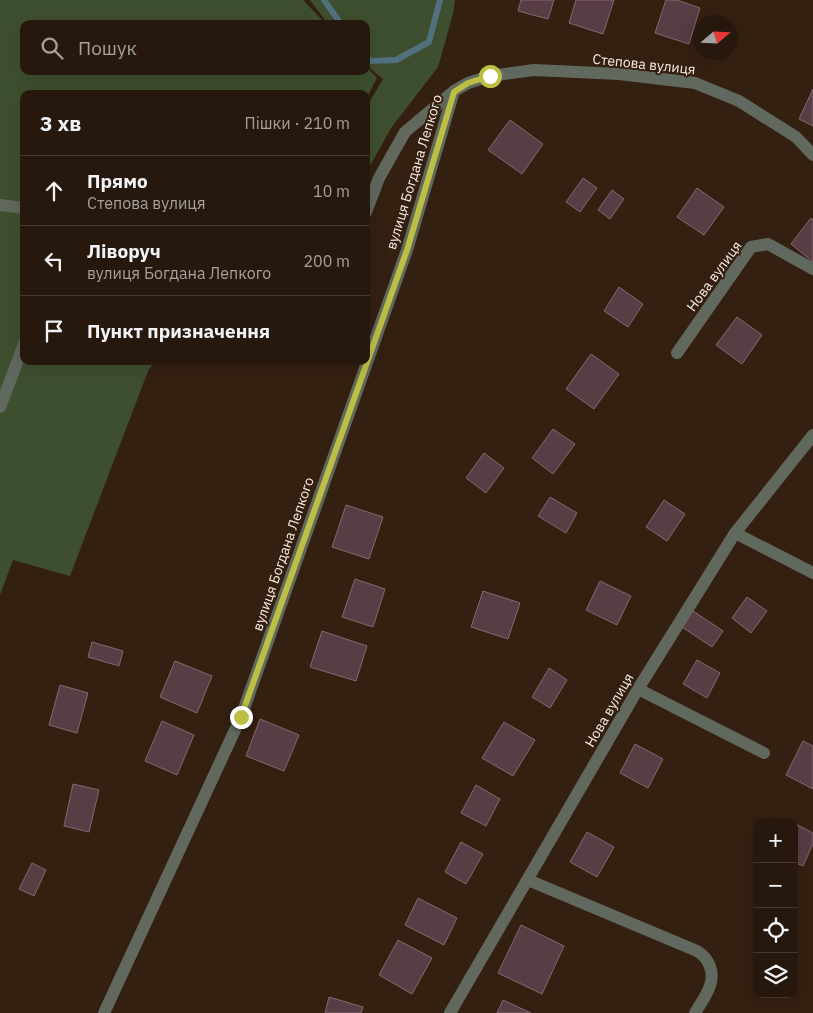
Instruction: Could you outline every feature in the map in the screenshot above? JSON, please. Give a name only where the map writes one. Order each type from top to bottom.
[{"type":"street","name":"Степова вулиця","points":[[370,202],[379,178],[404,132],[468,83],[490,76],[534,70],[619,74],[695,83],[739,100],[796,137],[813,155]]},
{"type":"street","name":"вулиця Богдана Лепкого","points":[[370,354],[407,250],[454,92]]},
{"type":"street","points":[[0,205],[20,208]]},
{"type":"street","name":"Нова вулиця","points":[[677,353],[751,247],[768,244],[813,269]]},
{"type":"street","points":[[0,407],[20,354]]},
{"type":"street","name":"вулиця Богдана Лепкого","points":[[104,1013],[241,717],[366,365]]},
{"type":"street","name":"Нова вулиця","points":[[450,1013],[638,689],[734,533],[813,435]]},
{"type":"street","points":[[734,533],[813,573]]},
{"type":"street","points":[[638,689],[764,753]]},
{"type":"street","points":[[528,880],[697,951],[706,959],[711,971],[712,983],[694,1013]]},
{"type":"green space","points":[[0,0],[303,0],[322,20],[20,20],[20,75],[370,75],[370,70],[377,78],[370,91],[20,90],[20,365],[152,365],[148,371],[70,576],[13,560],[0,595]]},
{"type":"green space","points":[[310,0],[455,0],[453,14],[438,67],[391,128],[370,166],[370,101],[383,79],[370,68],[370,20],[325,20]]},
{"type":"building","points":[[521,0],[554,0],[548,19],[518,11]]},
{"type":"building","points":[[576,0],[614,0],[603,34],[569,23]]},
{"type":"building","points":[[666,0],[677,0],[700,8],[698,15],[693,15],[693,31],[689,44],[655,33]]},
{"type":"building","points":[[813,89],[813,126],[799,119]]},
{"type":"building","points":[[510,120],[543,144],[522,174],[488,150]]},
{"type":"building","points":[[583,178],[597,188],[580,212],[566,202]]},
{"type":"building","points":[[697,188],[724,207],[704,235],[677,217]]},
{"type":"building","points":[[612,190],[624,199],[610,219],[598,210]]},
{"type":"building","points":[[811,218],[813,220],[813,262],[791,244]]},
{"type":"building","points":[[619,287],[643,304],[628,327],[604,311]]},
{"type":"building","points":[[737,317],[762,335],[742,364],[716,345]]},
{"type":"building","points":[[591,354],[619,374],[594,409],[566,389]]},
{"type":"building","points":[[553,429],[575,444],[553,474],[532,458]]},
{"type":"building","points":[[484,453],[504,468],[486,493],[466,478]]},
{"type":"building","points":[[550,497],[577,513],[566,533],[538,516]]},
{"type":"building","points":[[664,500],[685,514],[667,541],[646,527]]},
{"type":"building","points":[[346,505],[383,517],[369,559],[332,547]]},
{"type":"building","points":[[355,579],[385,589],[373,627],[342,617]]},
{"type":"building","points":[[600,581],[631,596],[617,625],[586,610]]},
{"type":"building","points":[[483,591],[520,603],[508,639],[471,627]]},
{"type":"building","points":[[747,597],[767,611],[751,633],[732,618]]},
{"type":"building","points":[[693,611],[723,631],[712,647],[682,627]]},
{"type":"building","points":[[322,631],[367,646],[356,681],[310,667]]},
{"type":"building","points":[[92,642],[123,651],[119,666],[88,657]]},
{"type":"building","points":[[697,660],[720,673],[707,698],[683,684]]},
{"type":"building","points":[[175,661],[212,676],[197,713],[160,697]]},
{"type":"building","points":[[549,668],[567,680],[550,708],[532,697]]},
{"type":"building","points":[[60,685],[88,693],[77,733],[49,725]]},
{"type":"building","points":[[260,719],[299,735],[284,771],[246,756]]},
{"type":"building","points":[[162,721],[194,735],[177,775],[145,761]]},
{"type":"building","points":[[504,722],[535,740],[513,776],[482,758]]},
{"type":"building","points":[[803,741],[813,746],[813,789],[786,775]]},
{"type":"building","points":[[635,744],[663,759],[648,788],[620,773]]},
{"type":"building","points":[[73,784],[99,790],[89,832],[64,826]]},
{"type":"building","points":[[476,785],[500,799],[486,826],[461,813]]},
{"type":"building","points":[[798,825],[813,833],[813,844],[803,866],[798,864]]},
{"type":"building","points":[[587,832],[614,847],[597,877],[570,862]]},
{"type":"building","points":[[461,842],[483,854],[466,884],[445,872]]},
{"type":"building","points":[[32,863],[46,870],[34,896],[19,889]]},
{"type":"building","points":[[418,898],[457,918],[444,945],[405,925]]},
{"type":"building","points":[[521,925],[564,946],[542,994],[498,973]]},
{"type":"building","points":[[398,940],[432,958],[412,994],[379,975]]},
{"type":"building","points":[[329,997],[363,1007],[361,1013],[325,1013]]},
{"type":"building","points":[[503,1000],[531,1013],[497,1013]]},
{"type":"waterway","points":[[324,0],[338,20]]},
{"type":"waterway","points":[[370,60],[396,60],[429,42],[440,0]]},
{"type":"route","points":[[241,717],[407,250],[454,92],[468,83],[490,76]]}]
